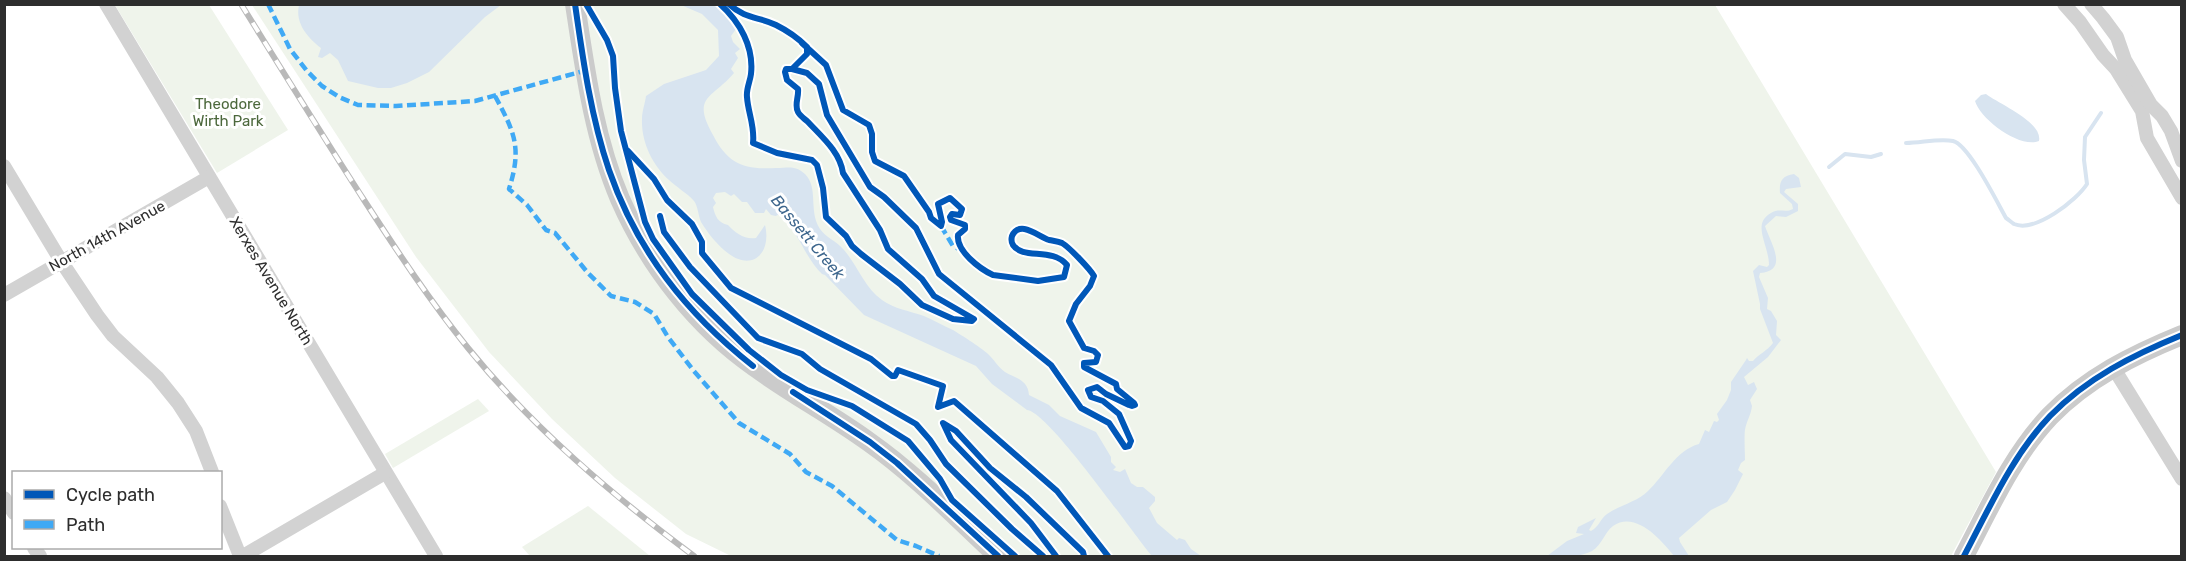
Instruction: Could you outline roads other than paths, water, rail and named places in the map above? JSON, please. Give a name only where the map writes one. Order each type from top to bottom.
[{"type":"street","name":"Xerxes Avenue North","points":[[106,4],[436,556]]},
{"type":"street","points":[[575,4],[585,71],[609,169],[637,232],[682,300],[715,334],[753,366],[897,462],[999,556]]},
{"type":"street","points":[[2064,4],[2116,69],[2142,111],[2147,138],[2181,198]]},
{"type":"street","points":[[2091,4],[2117,38],[2130,69],[2151,105],[2162,116],[2171,131],[2181,161]]},
{"type":"street","points":[[4,166],[61,261],[113,336],[157,377],[178,403],[196,431],[212,471]]},
{"type":"street","name":"North 14th Avenue","points":[[4,295],[209,177]]},
{"type":"street","points":[[1964,556],[2001,485],[2031,439],[2050,417],[2071,397],[2113,367],[2181,335]]},
{"type":"street","points":[[2113,367],[2181,478]]},
{"type":"street","points":[[222,511],[241,556],[385,473]]},
{"type":"water","points":[[299,4],[501,5],[485,17],[429,72],[407,83],[391,88],[378,88],[348,81],[338,60],[330,53],[322,58],[318,57],[321,48],[303,29],[298,12]]},
{"type":"water","name":"Bassett Creek","points":[[701,4],[719,8],[736,29],[731,36],[740,49],[735,53],[738,58],[731,69],[734,73],[707,99],[704,105],[707,122],[725,153],[731,159],[746,166],[792,168],[805,174],[812,186],[816,222],[820,229],[844,250],[876,295],[892,306],[924,316],[957,332],[987,353],[1001,369],[1024,383],[1029,395],[1049,405],[1060,416],[1096,432],[1111,457],[1111,462],[1116,467],[1113,470],[1120,472],[1125,469],[1131,483],[1137,487],[1143,487],[1155,497],[1155,501],[1149,508],[1157,523],[1177,540],[1179,538],[1185,540],[1191,549],[1201,556],[1152,556],[1071,451],[1038,416],[992,384],[976,366],[864,315],[816,267],[792,229],[779,214],[771,215],[766,209],[764,213],[755,213],[747,202],[742,202],[734,194],[731,196],[725,192],[716,193],[713,198],[716,203],[713,207],[719,221],[748,238],[756,238],[765,225],[766,235],[762,252],[751,260],[734,257],[718,244],[701,222],[694,201],[657,167],[643,136],[642,116],[646,96],[664,84],[706,70],[719,56],[718,30],[702,14],[681,5]]},
{"type":"water","points":[[1986,94],[2027,120],[2038,134],[2039,141],[2022,141],[1992,124],[1975,101],[1981,95]]},
{"type":"water","points":[[1794,174],[1799,178],[1801,187],[1786,189],[1784,192],[1798,204],[1798,211],[1786,217],[1776,216],[1765,226],[1774,247],[1776,261],[1774,267],[1760,273],[1759,277],[1768,298],[1767,309],[1777,321],[1776,335],[1781,340],[1768,357],[1744,377],[1748,385],[1754,382],[1757,389],[1750,400],[1752,406],[1745,432],[1745,460],[1738,470],[1743,474],[1735,490],[1727,502],[1711,510],[1679,538],[1689,556],[1674,556],[1648,529],[1631,522],[1622,522],[1613,526],[1592,551],[1581,555],[1547,556],[1567,541],[1584,534],[1576,533],[1578,527],[1596,518],[1589,530],[1591,531],[1607,514],[1644,495],[1677,458],[1699,444],[1705,430],[1709,432],[1714,421],[1719,420],[1717,414],[1727,400],[1731,382],[1747,358],[1753,361],[1773,343],[1760,309],[1753,271],[1759,265],[1767,267],[1769,265],[1762,236],[1762,223],[1765,218],[1774,212],[1793,209],[1792,204],[1780,193],[1780,189],[1784,178]]},
{"type":"waterway","points":[[1906,143],[1948,140],[1960,145],[1982,175],[2006,218],[2014,224],[2023,226],[2044,220],[2055,213],[2082,191],[2087,184],[2084,160],[2085,137],[2101,113]]},
{"type":"waterway","points":[[1829,167],[1845,154],[1871,157],[1881,154]]},
{"type":"railway","points":[[241,4],[389,238],[427,294],[468,348],[546,433],[633,509],[694,556]]},
{"type":"park label","name":"Theodore Wirth Park","points":[[228,112]]}]
